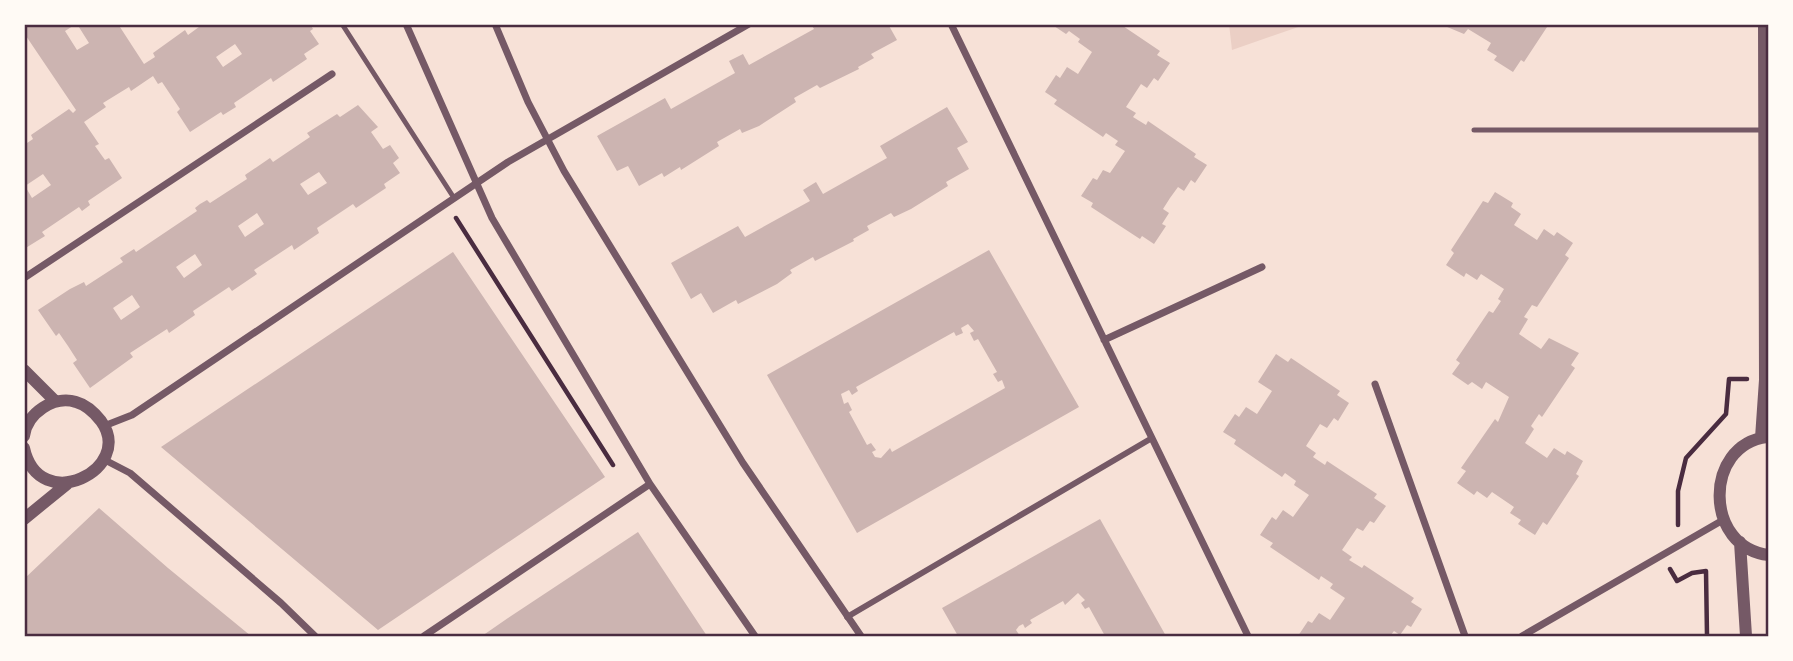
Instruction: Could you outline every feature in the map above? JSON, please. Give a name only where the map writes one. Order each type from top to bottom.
[{"type":"street","points":[[407,24],[475,184],[650,484],[755,636]]},
{"type":"street","points":[[495,24],[548,140],[743,463],[861,636]]},
{"type":"street","points":[[104,426],[132,415],[475,184],[749,24]]},
{"type":"street","points":[[951,24],[1248,636]]},
{"type":"street","points":[[1764,24],[1765,437],[1743,447],[1730,460],[1719,483],[1718,502],[1723,520],[1740,542],[1769,555]]},
{"type":"street","points":[[24,278],[332,74]]},
{"type":"street","points":[[1104,340],[1262,267]]},
{"type":"street","points":[[24,370],[55,401]]},
{"type":"street","points":[[1375,384],[1465,636]]},
{"type":"street","points":[[24,436],[36,412],[55,401],[75,401],[93,410],[104,426],[107,441],[103,459],[85,479],[67,484],[24,519]]},
{"type":"street","points":[[847,617],[1152,438]]},
{"type":"street","points":[[25,454],[43,476],[67,484]]},
{"type":"street","points":[[103,459],[130,473],[281,603],[315,636]]},
{"type":"street","points":[[424,636],[650,484]]},
{"type":"street","points":[[1522,636],[1723,520]]},
{"type":"street","points":[[1740,542],[1746,636]]},
{"type":"lane","points":[[342,24],[450,200]]},
{"type":"lane","points":[[1474,130],[1766,130]]},
{"type":"path","points":[[450,200],[634,496]]},
{"type":"shaded area","points":[[1229,24],[1304,24],[1304,25],[1232,50]]},
{"type":"building","points":[[24,24],[76,24],[65,31],[77,50],[89,43],[77,24],[118,24],[144,64],[155,57],[153,53],[185,30],[188,35],[203,24],[310,24],[313,29],[310,31],[319,44],[304,54],[307,59],[273,82],[271,78],[234,103],[236,107],[223,115],[221,112],[190,132],[177,112],[180,109],[162,82],[158,84],[153,76],[131,91],[129,87],[103,103],[106,107],[84,122],[99,144],[95,146],[105,160],[109,158],[122,178],[88,201],[90,205],[82,211],[79,207],[42,232],[45,236],[24,249],[24,145],[33,139],[31,135],[69,109],[73,113],[76,110],[24,33]],"holes":[[[235,44],[242,54],[223,67],[216,57]],[[43,174],[51,185],[32,198],[25,186]]]},
{"type":"building","points":[[811,24],[888,24],[897,40],[871,54],[874,58],[858,67],[859,69],[820,88],[817,85],[794,98],[796,102],[759,126],[742,133],[740,129],[717,142],[719,146],[681,170],[680,167],[664,177],[662,173],[639,186],[628,166],[617,171],[597,136],[665,98],[671,109],[735,73],[729,61],[743,54],[749,65],[814,29]]},
{"type":"building","points":[[1051,24],[1120,24],[1160,51],[1157,55],[1170,63],[1158,81],[1154,78],[1147,88],[1141,84],[1126,107],[1136,113],[1133,117],[1146,125],[1148,121],[1196,154],[1194,157],[1207,165],[1195,183],[1191,180],[1184,191],[1178,187],[1170,198],[1163,209],[1169,213],[1162,224],[1166,226],[1154,244],[1142,236],[1140,239],[1091,207],[1093,203],[1081,196],[1093,178],[1097,180],[1103,170],[1110,173],[1125,151],[1115,145],[1118,141],[1106,133],[1103,137],[1054,104],[1057,100],[1045,92],[1056,75],[1060,78],[1067,67],[1078,74],[1092,52],[1069,31],[1066,34]]},
{"type":"building","points":[[1440,24],[1549,24],[1524,62],[1521,60],[1513,72],[1494,60],[1497,56],[1487,50],[1491,43],[1468,29],[1464,34]]},
{"type":"building","points":[[358,105],[378,127],[371,132],[383,149],[390,145],[399,158],[393,163],[400,173],[384,184],[386,188],[356,208],[353,204],[317,228],[319,233],[294,250],[292,245],[254,270],[257,274],[232,291],[229,287],[193,311],[195,315],[169,333],[167,329],[130,353],[133,357],[90,388],[73,363],[77,360],[68,346],[59,333],[56,336],[38,310],[84,282],[86,286],[123,262],[120,258],[134,249],[136,252],[197,211],[195,208],[200,204],[207,200],[210,203],[247,179],[245,175],[270,158],[273,162],[310,137],[307,133],[337,114],[340,117]],"holes":[[[319,172],[327,183],[308,195],[300,184]],[[257,213],[264,224],[245,237],[238,226]],[[195,254],[202,265],[184,278],[176,267]],[[132,295],[140,307],[121,320],[113,308]]]},
{"type":"building","points":[[947,107],[968,142],[957,148],[969,169],[946,182],[948,186],[911,209],[894,217],[891,213],[867,226],[869,230],[853,239],[854,241],[815,261],[813,257],[790,270],[792,273],[777,284],[738,304],[736,300],[713,313],[701,293],[691,299],[671,263],[738,226],[745,237],[810,201],[803,190],[816,182],[823,194],[887,158],[880,146]]},
{"type":"building","points":[[1495,192],[1513,203],[1511,207],[1521,214],[1514,225],[1537,240],[1544,229],[1554,236],[1557,232],[1573,243],[1565,255],[1569,258],[1537,307],[1532,305],[1524,317],[1528,319],[1519,334],[1541,349],[1549,338],[1579,353],[1571,365],[1575,368],[1542,417],[1539,414],[1531,426],[1534,429],[1525,443],[1547,458],[1554,448],[1565,455],[1567,451],[1583,461],[1576,474],[1579,476],[1547,525],[1543,522],[1535,535],[1518,524],[1521,520],[1510,513],[1514,507],[1492,492],[1487,498],[1477,491],[1474,495],[1457,483],[1466,471],[1461,468],[1495,419],[1498,422],[1509,397],[1486,382],[1482,389],[1472,382],[1468,385],[1452,374],[1460,363],[1456,360],[1489,311],[1493,313],[1501,301],[1498,299],[1504,289],[1481,274],[1477,280],[1466,273],[1464,277],[1446,265],[1454,253],[1451,250],[1483,201],[1488,203]]},
{"type":"building","points":[[989,250],[1079,407],[857,533],[767,375]],"holes":[[[968,324],[974,331],[970,333],[974,341],[978,339],[997,372],[993,374],[998,382],[1002,380],[1005,388],[892,452],[890,448],[881,458],[875,457],[872,452],[876,450],[871,443],[867,445],[849,412],[852,410],[848,402],[844,404],[841,394],[849,390],[852,395],[858,391],[856,387],[936,342],[954,332],[956,336],[963,333],[961,328]]]},
{"type":"building","points":[[453,252],[605,477],[378,630],[161,447]]},
{"type":"building","points":[[1276,354],[1288,362],[1291,358],[1340,391],[1337,395],[1349,403],[1338,421],[1334,418],[1327,428],[1320,424],[1306,446],[1316,453],[1313,457],[1325,465],[1327,461],[1377,494],[1374,498],[1386,506],[1374,523],[1370,521],[1363,531],[1357,528],[1342,550],[1352,557],[1349,560],[1362,568],[1364,565],[1414,598],[1411,602],[1422,609],[1411,627],[1407,625],[1400,635],[1394,631],[1390,636],[1298,636],[1308,621],[1312,623],[1319,613],[1330,620],[1345,598],[1330,588],[1333,584],[1321,576],[1319,580],[1270,547],[1273,543],[1260,535],[1272,517],[1276,520],[1283,510],[1293,517],[1309,495],[1294,485],[1296,481],[1285,473],[1282,477],[1234,444],[1236,440],[1223,432],[1235,414],[1239,417],[1246,407],[1257,414],[1272,391],[1258,382]]},
{"type":"building","points":[[99,508],[251,636],[24,636],[24,579]]},
{"type":"building","points":[[1100,519],[1166,636],[1105,636],[1089,607],[1085,609],[1081,603],[1085,600],[1078,593],[1065,605],[1063,601],[1030,620],[1032,623],[1025,628],[1023,624],[1019,626],[1016,630],[1020,636],[958,636],[942,608]]},
{"type":"building","points":[[638,532],[707,636],[482,636],[508,618]]}]
